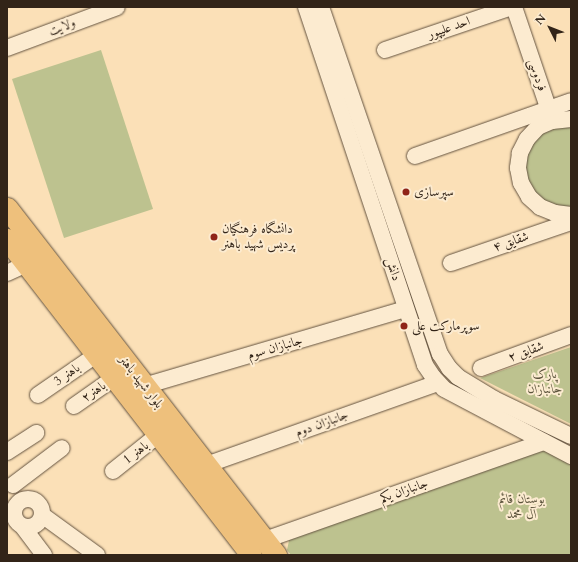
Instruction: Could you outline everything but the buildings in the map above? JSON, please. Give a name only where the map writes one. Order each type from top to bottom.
[{"type":"main road","name":"بلوار شهید باهنر","points":[[7,208],[206,465],[264,550]]},
{"type":"main road","name":"بلوار شهید باهنر","points":[[7,239],[158,435],[264,550]]},
{"type":"street","name":"ولایت","points":[[7,48],[90,11],[117,7]]},
{"type":"street","name":"دانش","points":[[306,7],[425,365],[444,389],[571,456]]},
{"type":"street","name":"دانش","points":[[320,7],[440,354],[449,368],[458,377],[494,399],[571,436]]},
{"type":"street","name":"احد علیپور","points":[[385,50],[513,7]]},
{"type":"street","name":"فردوسی","points":[[513,7],[550,115]]},
{"type":"street","points":[[571,101],[550,115],[527,139],[520,153],[518,168],[521,183],[529,197],[540,207],[555,213],[571,214]]},
{"type":"street","points":[[415,156],[550,115],[571,119]]},
{"type":"street","name":"شقایق ۴","points":[[451,263],[571,222]]},
{"type":"street","points":[[7,272],[26,264]]},
{"type":"street","name":"جانبازان سوم","points":[[144,386],[406,309]]},
{"type":"street","name":"شقایق ۲","points":[[481,368],[571,336]]},
{"type":"street","name":"باهنر 3","points":[[38,395],[96,355]]},
{"type":"street","name":"باهنر۲","points":[[74,406],[114,378]]},
{"type":"street","name":"جانبازان دوم","points":[[206,465],[438,382]]},
{"type":"street","points":[[7,452],[36,433]]},
{"type":"street","name":"باهنر 1","points":[[113,471],[158,435]]},
{"type":"street","name":"جانبازان یکم","points":[[264,550],[543,442]]},
{"type":"street","points":[[24,527],[33,527],[40,520],[42,515],[40,506],[32,500],[27,499],[10,481],[62,448]]},
{"type":"street","points":[[27,499],[10,508],[16,521],[24,527],[44,555]]},
{"type":"street","points":[[42,515],[97,555]]},
{"type":"green space","points":[[101,50],[153,209],[64,238],[12,79]]},
{"type":"green space","points":[[559,126],[571,126],[571,207],[555,206],[543,201],[534,191],[528,180],[525,167],[528,153],[535,140],[546,131]]},
{"type":"green space","name":"پارک جانبازان","points":[[571,347],[571,424],[480,378]]},
{"type":"green space","name":"بوستان قائم آل محمد","points":[[543,449],[571,464],[571,555],[291,555],[287,550],[290,536]]},
{"type":"place","name":"سپرسازی","points":[[406,192]]},
{"type":"place","name":"دانشگاه فرهنگیان پردیس شهید باهنر","points":[[214,237]]},
{"type":"place","name":"سوپرمارکت علی","points":[[404,326]]}]
